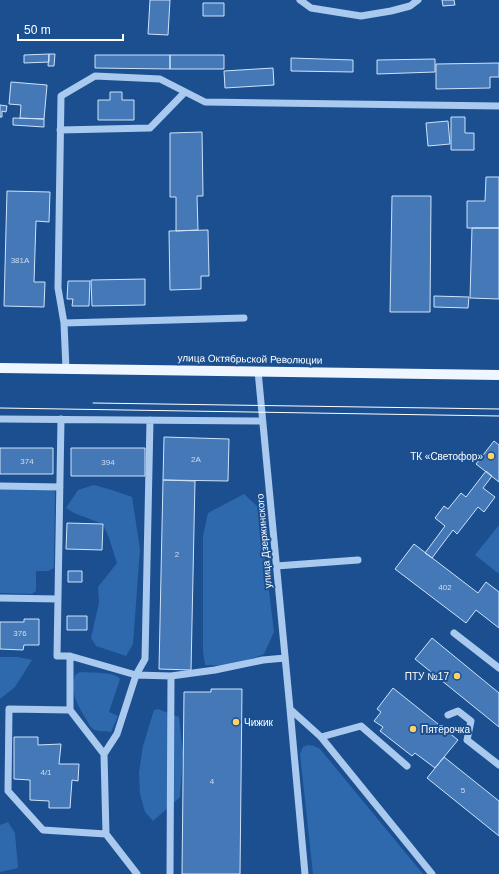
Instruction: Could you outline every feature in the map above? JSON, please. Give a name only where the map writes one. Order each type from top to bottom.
[{"type":"main road","name":"улица Октябрьской Революции","points":[[0,368],[499,375]]},
{"type":"street","points":[[300,0],[311,8],[361,16],[410,6],[418,0]]},
{"type":"street","points":[[66,369],[64,323],[58,288],[61,96],[95,76],[160,79],[205,102],[499,106]]},
{"type":"street","points":[[60,130],[150,128],[185,92]]},
{"type":"street","points":[[64,323],[244,318]]},
{"type":"street","name":"улица Дзержинского","points":[[258,371],[305,874]]},
{"type":"street","points":[[0,419],[262,421]]},
{"type":"street","points":[[61,419],[57,656],[70,656],[136,675],[171,676],[215,670],[262,660],[285,658]]},
{"type":"street","points":[[137,874],[106,834],[104,754],[116,734],[136,675],[145,659],[150,420]]},
{"type":"street","points":[[0,486],[60,487]]},
{"type":"street","points":[[276,566],[358,560]]},
{"type":"street","points":[[0,598],[58,599]]},
{"type":"street","points":[[454,633],[499,668]]},
{"type":"street","points":[[70,656],[70,710],[104,754]]},
{"type":"street","points":[[170,874],[171,676]]},
{"type":"street","points":[[70,710],[9,709],[8,790],[43,830],[106,834]]},
{"type":"street","points":[[290,709],[321,737],[432,874]]},
{"type":"street","points":[[448,715],[458,711],[471,721],[467,740],[499,765]]},
{"type":"street","points":[[321,737],[361,726],[408,766]]},
{"type":"shaded area","points":[[94,485],[132,497],[140,549],[133,644],[126,656],[96,646],[91,638],[99,603],[98,587],[117,563],[109,538],[103,524],[74,513],[66,508],[78,490]]},
{"type":"shaded area","points":[[0,489],[48,489],[55,491],[54,568],[48,571],[36,571],[36,591],[32,594],[0,593]]},
{"type":"shaded area","points":[[244,494],[259,508],[274,632],[264,654],[235,663],[205,665],[203,651],[203,536],[208,513]]},
{"type":"shaded area","points":[[499,525],[499,574],[475,555]]},
{"type":"shaded area","points":[[0,657],[18,657],[32,660],[15,687],[0,699]]},
{"type":"shaded area","points":[[80,672],[108,674],[117,676],[120,679],[109,712],[118,716],[111,732],[93,729],[80,708],[75,698],[73,687],[75,675]]},
{"type":"shaded area","points":[[158,709],[179,717],[183,753],[180,797],[153,821],[145,812],[140,794],[139,772],[143,746],[154,710]]},
{"type":"shaded area","points":[[308,745],[320,749],[423,874],[313,874],[300,754],[303,747]]},
{"type":"shaded area","points":[[8,822],[15,833],[18,868],[0,872],[0,825]]},
{"type":"building","points":[[150,0],[170,0],[168,35],[148,34]]},
{"type":"building","points":[[442,0],[454,0],[455,5],[443,6]]},
{"type":"building","points":[[203,3],[224,3],[224,16],[203,16]]},
{"type":"building","points":[[49,54],[49,62],[24,63],[24,55]]},
{"type":"building","points":[[49,54],[55,54],[54,66],[48,66]]},
{"type":"building","points":[[95,55],[170,55],[170,69],[95,68]]},
{"type":"building","points":[[170,55],[224,55],[224,69],[170,69]]},
{"type":"building","points":[[291,58],[353,60],[353,72],[291,71]]},
{"type":"building","points":[[435,59],[435,72],[377,74],[377,60]]},
{"type":"building","points":[[499,63],[499,77],[490,77],[490,88],[436,89],[436,64]]},
{"type":"building","points":[[273,68],[274,85],[225,88],[224,71]]},
{"type":"building","points":[[11,82],[47,85],[44,119],[20,118],[21,105],[9,104]]},
{"type":"building","points":[[110,92],[122,92],[122,100],[134,100],[134,120],[98,120],[98,100],[110,100]]},
{"type":"building","points":[[0,105],[7,106],[6,112],[2,111],[2,117],[0,117]]},
{"type":"building","points":[[451,117],[465,117],[465,133],[474,133],[474,150],[451,150]]},
{"type":"building","points":[[13,118],[44,119],[44,127],[13,125]]},
{"type":"building","points":[[448,121],[450,144],[428,146],[426,123]]},
{"type":"building","points":[[202,132],[203,196],[197,196],[198,230],[176,231],[176,197],[170,197],[170,133]]},
{"type":"building","points":[[486,177],[499,177],[499,228],[467,228],[467,201],[485,201]]},
{"type":"building","points":[[7,191],[50,192],[49,222],[36,221],[34,282],[45,282],[44,307],[4,306]]},
{"type":"building","points":[[392,196],[431,196],[430,312],[390,312]]},
{"type":"building","points":[[472,228],[499,228],[499,299],[470,298]]},
{"type":"building","points":[[208,230],[209,276],[201,276],[201,289],[170,290],[169,231]]},
{"type":"building","points":[[145,279],[145,305],[92,306],[91,280]]},
{"type":"building","points":[[68,281],[90,281],[89,306],[72,306],[73,299],[67,299]]},
{"type":"building","points":[[434,296],[469,297],[468,308],[434,307]]},
{"type":"building","points":[[164,437],[229,439],[228,481],[163,480]]},
{"type":"building","name":"ТК «Светофор»","points":[[494,441],[499,445],[499,482],[476,464]]},
{"type":"building","points":[[0,448],[53,448],[53,474],[0,474]]},
{"type":"building","points":[[71,448],[145,448],[145,476],[71,476]]},
{"type":"building","points":[[486,471],[492,476],[483,488],[495,497],[484,512],[478,507],[457,534],[453,530],[432,558],[425,553],[445,526],[435,518],[444,506],[448,509],[461,493],[466,497]]},
{"type":"building","points":[[163,480],[195,481],[191,670],[159,669]]},
{"type":"building","points":[[67,523],[103,524],[102,550],[66,549]]},
{"type":"building","points":[[414,544],[478,593],[486,582],[499,592],[499,628],[476,610],[466,623],[395,569]]},
{"type":"building","points":[[68,571],[82,571],[82,582],[68,582]]},
{"type":"building","points":[[67,616],[87,616],[87,630],[67,630]]},
{"type":"building","points":[[24,619],[39,619],[39,645],[24,645],[23,650],[0,649],[0,622],[24,622]]},
{"type":"building","name":"ПТУ №17","points":[[432,638],[499,693],[499,727],[415,659]]},
{"type":"building","name":"Пятёрочка","points":[[393,688],[458,740],[435,768],[415,753],[412,756],[380,731],[383,727],[374,721],[381,712],[377,709]]},
{"type":"building","points":[[211,689],[242,689],[240,874],[182,874],[184,692],[211,692]]},
{"type":"building","points":[[14,737],[38,737],[38,745],[61,744],[59,764],[79,764],[78,781],[72,780],[70,808],[49,808],[49,801],[30,800],[30,780],[14,779]]},
{"type":"building","points":[[444,757],[499,801],[499,836],[427,778]]},
{"type":"tram line","points":[[93,403],[499,409]]},
{"type":"tram line","points":[[0,408],[499,416]]},
{"type":"place","name":"ТК «Светофор»","points":[[491,456]]},
{"type":"place","name":"ПТУ №17","points":[[457,676]]},
{"type":"place","name":"Чижик","points":[[236,722]]},
{"type":"place","name":"Пятёрочка","points":[[413,729]]}]
